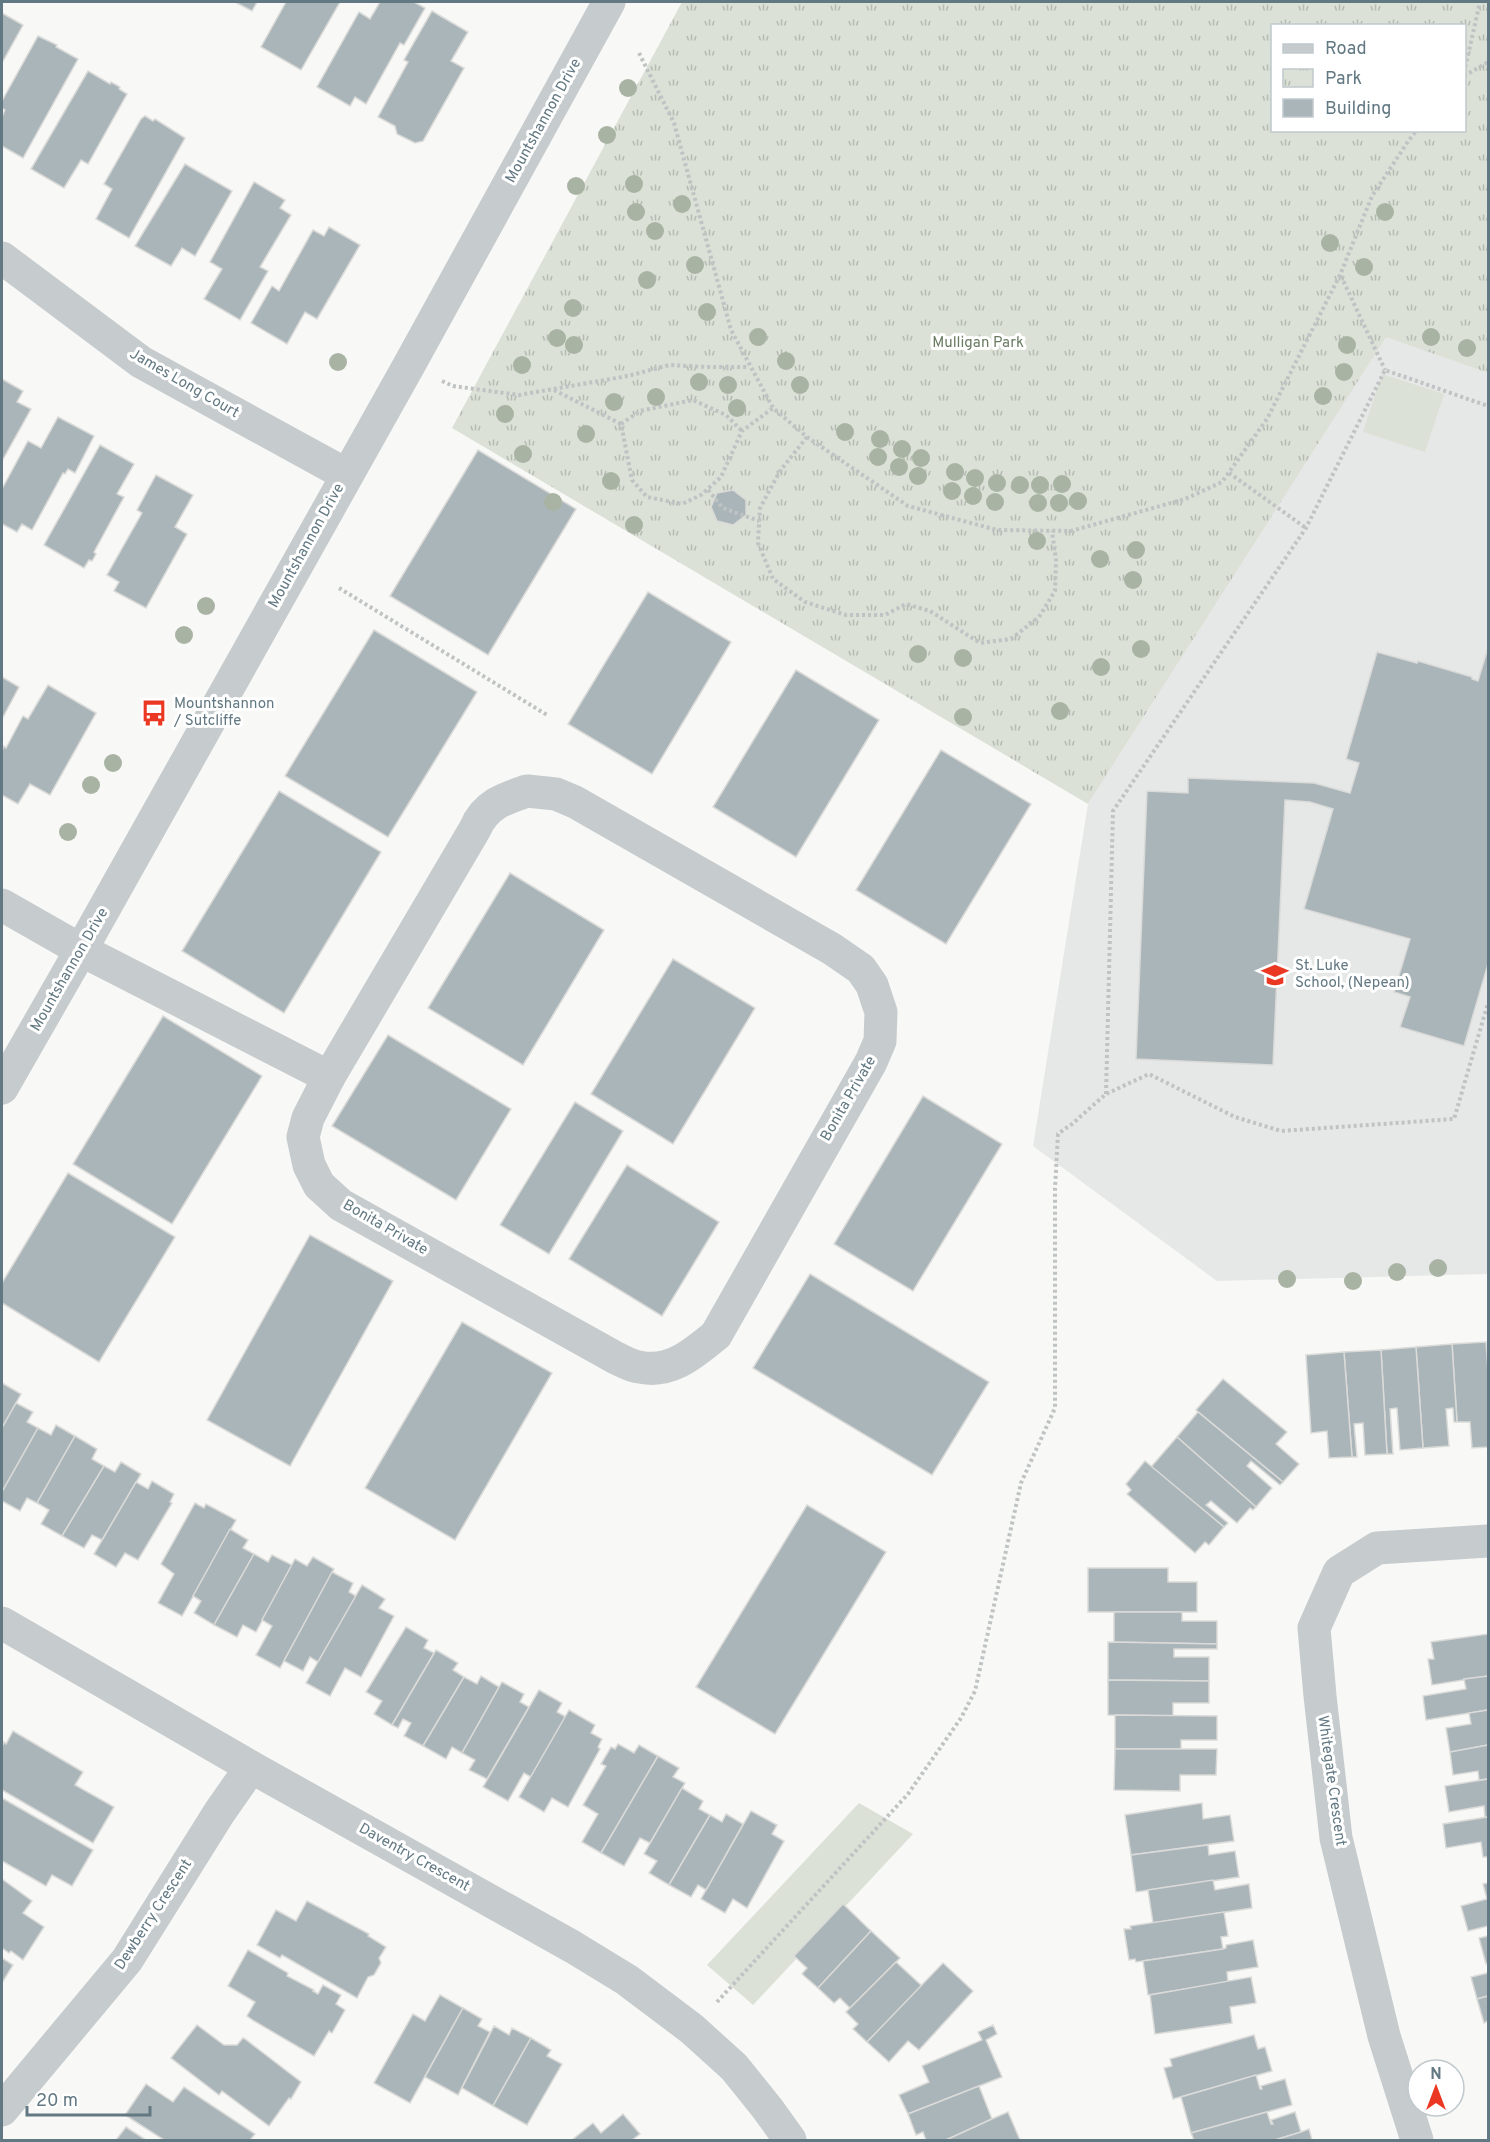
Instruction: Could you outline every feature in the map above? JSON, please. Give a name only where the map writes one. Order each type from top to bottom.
[{"type":"street","name":"Mountshannon Drive","points":[[2,1088],[408,367],[609,2]]},
{"type":"street","name":"James Long Court","points":[[2,258],[141,363],[346,475]]},
{"type":"street","name":"Bonita Private","points":[[527,791],[556,794],[575,802],[832,949],[861,969],[872,985],[881,1012],[880,1041],[871,1062],[716,1335],[692,1355],[670,1367],[640,1368],[616,1358],[341,1204],[320,1185],[309,1165],[303,1137],[308,1118],[329,1077],[475,829],[480,816],[501,801],[527,791]]},
{"type":"street","points":[[2,905],[81,950],[329,1077]]},
{"type":"street","name":"Whitegate Crescent","points":[[1417,2140],[1384,2036],[1336,1838],[1314,1628],[1339,1572],[1377,1548],[1488,1541]]},
{"type":"street","name":"Daventry Crescent","points":[[2,1623],[251,1767],[573,1947],[627,1980],[692,2029],[734,2067],[790,2140]]},
{"type":"street","name":"Dewberry Crescent","points":[[2,2110],[128,1960],[219,1813],[251,1767]]},
{"type":"path","points":[[1466,66],[1480,2]]},
{"type":"path","points":[[639,54],[674,123],[731,330],[773,408],[807,437],[908,506],[997,530],[1071,531],[1185,499],[1222,482],[1267,419],[1340,276],[1372,196],[1415,132]]},
{"type":"path","points":[[1466,74],[1488,62]]},
{"type":"path","points":[[1340,276],[1385,370],[1488,406]]},
{"type":"path","points":[[408,367],[453,387],[519,395],[627,375],[669,364],[749,367]]},
{"type":"path","points":[[1106,1094],[1113,811],[1306,528],[1385,370]]},
{"type":"path","points":[[553,389],[621,424]]},
{"type":"path","points":[[621,424],[640,411],[693,400],[726,415],[742,431]]},
{"type":"path","points":[[621,424],[632,480],[647,497],[682,504],[708,490],[721,477],[742,431],[773,408]]},
{"type":"path","points":[[807,437],[780,471],[760,508],[758,543],[773,579],[804,602],[846,615],[885,615],[906,604],[930,611],[980,643],[1011,639],[1039,617],[1054,591],[1056,560],[1052,531]]},
{"type":"path","points":[[1229,474],[1306,528]]},
{"type":"path","points":[[708,490],[723,508],[759,521]]},
{"type":"path","points":[[339,588],[547,715]]},
{"type":"path","points":[[692,2029],[908,1794],[961,1718],[975,1691],[1021,1483],[1054,1408],[1054,1188],[1058,1134],[1106,1094],[1149,1074],[1235,1117],[1281,1131],[1455,1119],[1486,1019],[1488,1003]]},
{"type":"shaded area","name":"St. Luke School, (Nepean)","points":[[1386,336],[1488,373],[1488,1274],[1217,1281],[1033,1146],[1088,804]]},
{"type":"green space","name":"Mulligan Park","points":[[682,2],[1488,2],[1488,373],[1386,337],[1088,804],[452,428]]},
{"type":"green space","points":[[1382,374],[1444,394],[1425,452],[1363,432]]},
{"type":"green space","points":[[859,1803],[913,1834],[753,2005],[707,1965]]},
{"type":"building","points":[[235,2],[257,2],[252,11]]},
{"type":"building","points":[[286,2],[340,2],[301,70],[261,47]]},
{"type":"building","points":[[380,2],[414,2],[425,8],[404,45],[400,43],[366,104],[355,97],[350,106],[317,87],[359,12],[370,19]]},
{"type":"building","points":[[432,11],[468,32],[451,61],[464,68],[423,141],[415,143],[397,134],[395,126],[378,117],[408,62],[404,60]]},
{"type":"building","points":[[2,13],[23,25],[2,63]]},
{"type":"building","points":[[38,36],[78,59],[23,158],[2,146],[2,117],[5,110],[2,108],[2,101]]},
{"type":"building","points":[[88,71],[120,87],[119,89],[127,94],[88,164],[81,160],[64,188],[31,169]]},
{"type":"building","points":[[145,116],[153,121],[155,119],[185,138],[129,238],[96,219],[112,189],[104,184],[141,119]]},
{"type":"building","points":[[185,164],[232,191],[195,256],[182,248],[171,266],[135,246]]},
{"type":"building","points":[[254,182],[285,200],[280,208],[291,215],[260,267],[268,271],[240,320],[204,299],[222,269],[210,262]]},
{"type":"building","points":[[329,227],[360,245],[317,319],[305,312],[287,344],[251,323],[272,286],[279,291],[313,230],[324,236]]},
{"type":"building","points":[[2,379],[23,391],[17,402],[31,409],[2,461]]},
{"type":"building","points":[[58,417],[94,436],[75,473],[68,469],[65,474],[63,473],[32,530],[22,524],[17,532],[2,524],[2,489],[28,441],[41,448]]},
{"type":"building","points":[[100,445],[134,464],[117,494],[124,497],[94,552],[96,554],[84,568],[44,545]]},
{"type":"building","points":[[478,450],[576,509],[488,655],[390,596]]},
{"type":"building","points":[[156,475],[193,495],[175,527],[187,534],[146,608],[114,591],[119,582],[107,575],[142,513],[137,510]]},
{"type":"building","points":[[733,490],[746,500],[746,515],[733,525],[717,521],[711,507],[717,493]]},
{"type":"building","points":[[648,592],[731,642],[652,774],[568,724]]},
{"type":"building","points":[[374,630],[477,692],[388,837],[285,776]]},
{"type":"building","points":[[1488,648],[1488,964],[1464,1046],[1400,1027],[1410,997],[1394,992],[1410,939],[1304,909],[1333,809],[1310,802],[1285,800],[1273,1065],[1136,1059],[1147,791],[1188,793],[1188,778],[1314,783],[1350,793],[1359,763],[1346,759],[1377,652],[1417,663],[1418,661],[1472,677],[1478,681]]},
{"type":"building","points":[[796,670],[879,720],[796,857],[713,807]]},
{"type":"building","points":[[2,677],[19,687],[2,719]]},
{"type":"building","points":[[48,685],[96,713],[50,795],[30,784],[18,804],[2,795],[2,751],[4,746],[6,748],[23,716],[28,719]]},
{"type":"building","points":[[941,750],[1031,804],[946,944],[856,890]]},
{"type":"building","points":[[279,791],[381,852],[284,1013],[182,951]]},
{"type":"building","points":[[510,873],[604,930],[523,1065],[428,1008]]},
{"type":"building","points":[[673,959],[755,1008],[673,1144],[591,1094]]},
{"type":"building","points":[[163,1016],[262,1076],[172,1224],[73,1164]]},
{"type":"building","points":[[388,1035],[511,1109],[456,1200],[332,1126]]},
{"type":"building","points":[[923,1096],[1002,1144],[913,1291],[834,1244]]},
{"type":"building","points":[[575,1102],[623,1131],[549,1254],[500,1225]]},
{"type":"building","points":[[627,1165],[719,1222],[662,1316],[569,1259]]},
{"type":"building","points":[[68,1173],[175,1237],[99,1362],[2,1303],[2,1283]]},
{"type":"building","points":[[310,1235],[393,1281],[290,1466],[207,1420]]},
{"type":"building","points":[[810,1274],[989,1382],[932,1475],[753,1368]]},
{"type":"building","points":[[462,1322],[552,1373],[455,1540],[365,1488]]},
{"type":"building","points":[[1486,1342],[1488,1447],[1472,1448],[1470,1422],[1457,1422],[1452,1344]]},
{"type":"building","points":[[1452,1344],[1457,1422],[1454,1422],[1453,1408],[1446,1409],[1449,1446],[1423,1448],[1416,1347]]},
{"type":"building","points":[[1416,1347],[1423,1448],[1400,1450],[1397,1408],[1390,1409],[1393,1454],[1387,1454],[1381,1350]]},
{"type":"building","points":[[1381,1350],[1387,1454],[1365,1455],[1363,1423],[1354,1424],[1357,1457],[1352,1457],[1344,1352]]},
{"type":"building","points":[[1344,1352],[1352,1457],[1329,1458],[1327,1431],[1311,1433],[1306,1355]]},
{"type":"building","points":[[1223,1379],[1287,1432],[1276,1444],[1299,1464],[1283,1482],[1196,1410]]},
{"type":"building","points":[[2,1383],[21,1394],[2,1428]]},
{"type":"building","points":[[16,1403],[33,1412],[27,1422],[38,1428],[2,1492],[2,1428]]},
{"type":"building","points":[[1198,1412],[1283,1482],[1280,1485],[1251,1461],[1247,1466],[1272,1488],[1256,1507],[1177,1437]]},
{"type":"building","points":[[56,1425],[75,1436],[37,1503],[27,1498],[20,1511],[2,1501],[2,1492],[38,1428],[51,1435]]},
{"type":"building","points":[[75,1436],[97,1449],[92,1459],[104,1466],[62,1536],[41,1524],[49,1510],[37,1503]]},
{"type":"building","points":[[1177,1437],[1256,1507],[1253,1510],[1250,1508],[1237,1523],[1211,1501],[1206,1505],[1228,1523],[1224,1527],[1151,1467]]},
{"type":"building","points":[[1145,1461],[1224,1527],[1209,1545],[1205,1542],[1195,1553],[1127,1494],[1131,1490],[1126,1484]]},
{"type":"building","points":[[121,1462],[141,1474],[102,1540],[92,1535],[84,1548],[62,1536],[104,1466],[115,1472]]},
{"type":"building","points":[[152,1481],[174,1494],[170,1502],[172,1503],[138,1560],[125,1553],[116,1567],[94,1554],[136,1482],[148,1489]]},
{"type":"building","points":[[195,1503],[204,1508],[206,1504],[236,1520],[182,1616],[158,1603],[174,1574],[161,1564]]},
{"type":"building","points":[[807,1505],[886,1552],[775,1734],[696,1687]]},
{"type":"building","points":[[230,1529],[248,1540],[243,1548],[254,1554],[214,1625],[194,1613],[201,1601],[193,1596]]},
{"type":"building","points":[[254,1554],[268,1562],[272,1555],[292,1565],[256,1632],[243,1625],[237,1637],[214,1625]]},
{"type":"building","points":[[313,1557],[334,1569],[280,1668],[256,1655],[272,1626],[262,1620],[295,1559],[307,1566]]},
{"type":"building","points":[[1088,1568],[1168,1568],[1168,1582],[1197,1582],[1197,1612],[1088,1612]]},
{"type":"building","points":[[332,1572],[353,1583],[349,1592],[356,1596],[318,1662],[310,1657],[303,1671],[284,1661]]},
{"type":"building","points":[[362,1585],[385,1599],[379,1608],[394,1616],[361,1677],[345,1668],[330,1696],[306,1683]]},
{"type":"building","points":[[1114,1612],[1182,1612],[1182,1621],[1217,1621],[1217,1644],[1114,1642]]},
{"type":"building","points":[[406,1627],[428,1640],[424,1648],[434,1653],[392,1725],[374,1714],[382,1701],[366,1692]]},
{"type":"building","points":[[1488,1634],[1488,1676],[1432,1685],[1428,1659],[1434,1659],[1431,1642]]},
{"type":"building","points":[[1108,1642],[1217,1644],[1217,1649],[1174,1649],[1174,1657],[1209,1657],[1209,1681],[1108,1680]]},
{"type":"building","points":[[436,1650],[458,1663],[453,1670],[464,1677],[423,1746],[404,1736],[411,1723],[403,1719],[398,1728],[392,1725]]},
{"type":"building","points":[[481,1676],[499,1687],[462,1753],[452,1747],[446,1759],[423,1746],[464,1677],[477,1684]]},
{"type":"building","points":[[1488,1676],[1488,1710],[1426,1720],[1423,1696],[1466,1689],[1464,1679]]},
{"type":"building","points":[[1108,1680],[1209,1681],[1209,1703],[1173,1703],[1173,1716],[1108,1715]]},
{"type":"building","points":[[502,1682],[524,1694],[520,1702],[529,1707],[487,1779],[469,1770],[475,1760],[462,1753]]},
{"type":"building","points":[[539,1690],[562,1703],[557,1712],[566,1717],[531,1777],[524,1773],[508,1801],[483,1787]]},
{"type":"building","points":[[569,1710],[595,1725],[591,1733],[602,1739],[598,1747],[600,1749],[568,1807],[552,1798],[544,1812],[519,1797]]},
{"type":"building","points":[[1488,1710],[1488,1745],[1450,1752],[1446,1728],[1471,1724],[1469,1713]]},
{"type":"building","points":[[1115,1715],[1217,1716],[1217,1740],[1181,1740],[1181,1749],[1115,1749]]},
{"type":"building","points":[[13,1731],[83,1772],[75,1785],[114,1807],[93,1843],[2,1790],[2,1747]]},
{"type":"building","points":[[618,1744],[634,1753],[639,1745],[658,1756],[601,1853],[582,1842],[598,1814],[583,1805],[606,1766],[601,1764],[611,1747],[615,1749]]},
{"type":"building","points":[[1488,1745],[1488,1779],[1479,1780],[1478,1771],[1453,1775],[1450,1752]]},
{"type":"building","points":[[1115,1749],[1217,1749],[1216,1775],[1180,1775],[1180,1791],[1114,1790]]},
{"type":"building","points":[[658,1756],[679,1768],[673,1777],[685,1783],[650,1843],[640,1838],[624,1866],[601,1853]]},
{"type":"building","points":[[1488,1779],[1488,1817],[1485,1818],[1484,1806],[1449,1812],[1445,1786]]},
{"type":"building","points":[[682,1788],[703,1801],[699,1809],[710,1815],[669,1885],[649,1873],[657,1861],[644,1854]]},
{"type":"building","points":[[2,1798],[93,1850],[72,1886],[52,1875],[46,1886],[2,1861]]},
{"type":"building","points":[[1202,1803],[1203,1819],[1230,1815],[1234,1841],[1131,1855],[1125,1815]]},
{"type":"building","points":[[751,1811],[777,1825],[772,1834],[784,1841],[747,1908],[733,1899],[725,1913],[701,1899]]},
{"type":"building","points":[[726,1814],[743,1824],[706,1890],[698,1885],[691,1897],[669,1885],[710,1815],[722,1822]]},
{"type":"building","points":[[1488,1817],[1488,1857],[1483,1857],[1481,1842],[1446,1848],[1443,1824]]},
{"type":"building","points":[[1208,1845],[1209,1855],[1235,1851],[1239,1877],[1136,1892],[1131,1855]]},
{"type":"building","points":[[2,1879],[32,1901],[23,1913],[44,1927],[23,1960],[11,1951],[9,1953],[2,1948]]},
{"type":"building","points":[[1213,1880],[1215,1890],[1249,1884],[1252,1908],[1153,1923],[1148,1890]]},
{"type":"building","points":[[1488,1883],[1488,1926],[1468,1931],[1461,1906],[1487,1899],[1483,1884]]},
{"type":"building","points":[[307,1901],[369,1934],[368,1936],[386,1947],[379,1958],[381,1963],[374,1975],[368,1977],[357,1998],[282,1955],[280,1958],[257,1945],[276,1910],[296,1921]]},
{"type":"building","points":[[843,1904],[871,1931],[818,1988],[802,1974],[807,1968],[794,1956]]},
{"type":"building","points":[[1224,1912],[1228,1936],[1221,1937],[1223,1949],[1136,1962],[1135,1959],[1129,1960],[1124,1929],[1131,1929],[1130,1926]]},
{"type":"building","points":[[871,1931],[900,1958],[850,2008],[840,1998],[834,2003],[818,1988]]},
{"type":"building","points":[[1488,1936],[1488,1963],[1486,1964],[1479,1938]]},
{"type":"building","points":[[1253,1940],[1258,1967],[1227,1972],[1228,1982],[1148,1995],[1143,1961],[1223,1949],[1226,1945]]},
{"type":"building","points":[[248,1950],[288,1973],[287,1976],[318,1994],[323,1985],[341,1995],[336,2004],[345,2010],[332,2033],[329,2031],[314,2056],[247,2016],[255,2002],[228,1986]]},
{"type":"building","points":[[2,1958],[13,1965],[2,1983]]},
{"type":"building","points":[[896,1962],[922,1986],[867,2042],[853,2029],[858,2024],[846,2012]]},
{"type":"building","points":[[943,1963],[973,1991],[919,2050],[908,2041],[889,2062],[867,2042]]},
{"type":"building","points":[[1488,1973],[1488,1996],[1477,1999],[1471,1977]]},
{"type":"building","points":[[1251,1977],[1256,2003],[1230,2007],[1232,2023],[1155,2034],[1150,1995]]},
{"type":"building","points":[[440,1995],[463,2008],[410,2103],[374,2083],[413,2014],[425,2021]]},
{"type":"building","points":[[1488,1996],[1488,2021],[1484,2023],[1477,1999]]},
{"type":"building","points":[[463,2008],[482,2019],[478,2026],[490,2032],[458,2095],[425,2077]]},
{"type":"building","points":[[197,2025],[224,2045],[237,2045],[243,2038],[245,2039],[301,2082],[291,2099],[289,2098],[269,2126],[222,2091],[219,2095],[171,2058]]},
{"type":"building","points":[[993,2025],[997,2034],[986,2040],[1002,2077],[908,2114],[899,2095],[929,2082],[922,2066],[982,2040],[978,2032]]},
{"type":"building","points":[[494,2026],[509,2035],[512,2028],[531,2038],[493,2106],[462,2088]]},
{"type":"building","points":[[1254,2035],[1258,2049],[1265,2047],[1272,2071],[1173,2099],[1164,2068],[1172,2066],[1170,2059]]},
{"type":"building","points":[[531,2038],[551,2050],[547,2056],[562,2064],[527,2125],[493,2106]]},
{"type":"building","points":[[1256,2075],[1260,2089],[1262,2089],[1261,2086],[1285,2079],[1292,2105],[1191,2133],[1181,2097]]},
{"type":"building","points":[[146,2084],[173,2102],[184,2087],[255,2134],[250,2140],[164,2140],[125,2115]]},
{"type":"building","points":[[979,2086],[992,2119],[946,2140],[926,2140],[923,2132],[916,2135],[908,2114]]},
{"type":"building","points":[[1008,2112],[1020,2140],[946,2140],[992,2119]]},
{"type":"building","points":[[1267,2112],[1271,2124],[1273,2124],[1271,2120],[1295,2112],[1301,2132],[1275,2140],[1194,2140],[1191,2133]]},
{"type":"building","points":[[623,2114],[640,2134],[632,2140],[572,2140],[593,2123],[601,2133]]},
{"type":"building","points":[[126,2127],[146,2140],[116,2140]]},
{"type":"building","points":[[1309,2129],[1312,2140],[1275,2140],[1301,2132]]},
{"type":"place","name":"Mountshannon / Sutcliffe","points":[[154,713]]},
{"type":"place","name":"St. Luke School, (Nepean)","points":[[1275,975]]}]
